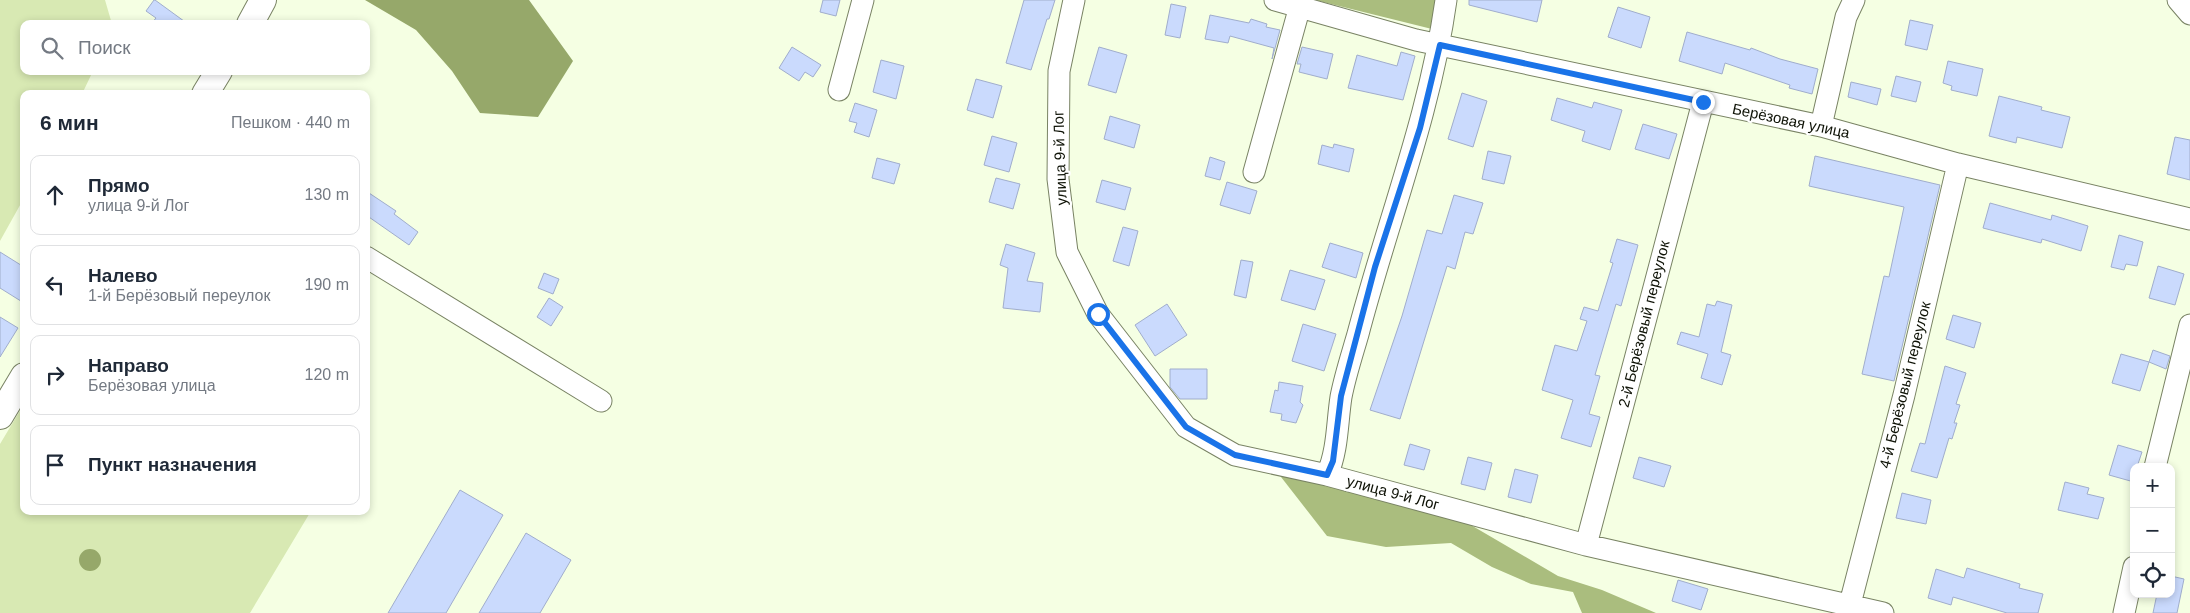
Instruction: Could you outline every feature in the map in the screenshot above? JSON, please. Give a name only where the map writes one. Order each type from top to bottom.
[{"type":"main road","points":[[252,20],[263,0]]},
{"type":"main road","points":[[207,90],[217,75]]},
{"type":"main road","points":[[0,416],[20,383]]},
{"type":"street","points":[[838,90],[863,0]]},
{"type":"street","name":"улица 9-й Лог","points":[[1074,0],[1059,71],[1058,179],[1067,252],[1098,314],[1186,427],[1235,455],[1327,475],[1586,545],[1883,613]]},
{"type":"street","name":"Берёзовая улица","points":[[1275,0],[1440,45],[1821,126],[1958,164],[2190,219]]},
{"type":"street","points":[[1327,475],[1333,461],[1344,386],[1375,267],[1420,128],[1440,45],[1446,0]]},
{"type":"street","points":[[1821,126],[1846,17],[1854,0]]},
{"type":"street","points":[[2178,0],[2190,14]]},
{"type":"street","points":[[1254,172],[1300,6]]},
{"type":"street","name":"2-й Берёзовый переулок","points":[[1586,545],[1703,102]]},
{"type":"street","name":"4-й Берёзовый переулок","points":[[1850,604],[1904,395],[1958,164]]},
{"type":"street","points":[[370,258],[601,401]]},
{"type":"street","points":[[2156,463],[2190,325]]},
{"type":"street","points":[[2124,613],[2130,585]]},
{"type":"shaded area","points":[[0,0],[105,0],[111,20],[20,20],[20,75],[91,75],[84,90],[20,90],[20,205],[0,241]]},
{"type":"shaded area","points":[[365,0],[529,0],[573,61],[538,117],[480,113],[452,71],[416,30]]},
{"type":"shaded area","points":[[1315,0],[1437,0],[1436,30]]},
{"type":"shaded area","points":[[20,411],[20,515],[309,515],[250,613],[0,613],[0,444]]},
{"type":"shaded area","points":[[1274,468],[1452,514],[1558,576],[1602,590],[1656,613],[1582,613],[1573,592],[1531,584],[1492,567],[1451,543],[1386,547],[1327,536]]},
{"type":"shaded area","points":[[90,549],[98,552],[101,560],[98,568],[90,571],[82,568],[79,560],[82,552]]},
{"type":"building","points":[[155,0],[182,20],[154,20],[156,18],[146,11]]},
{"type":"building","points":[[823,0],[840,0],[836,16],[820,12]]},
{"type":"building","points":[[1024,0],[1055,0],[1031,70],[1006,63]]},
{"type":"building","points":[[1469,0],[1542,0],[1537,22],[1469,5]]},
{"type":"building","points":[[1171,4],[1186,7],[1180,38],[1165,35]]},
{"type":"building","points":[[1618,7],[1650,17],[1641,48],[1608,37]]},
{"type":"building","points":[[1210,15],[1249,23],[1251,19],[1267,24],[1266,27],[1280,30],[1272,59],[1274,48],[1230,36],[1228,43],[1205,39]]},
{"type":"building","points":[[1910,20],[1933,25],[1927,50],[1905,45]]},
{"type":"building","points":[[1687,32],[1750,50],[1751,48],[1780,59],[1818,69],[1812,94],[1789,88],[1790,85],[1725,63],[1722,74],[1679,61]]},
{"type":"building","points":[[792,47],[821,65],[813,77],[805,72],[799,81],[779,68]]},
{"type":"building","points":[[1099,47],[1127,55],[1116,93],[1088,85]]},
{"type":"building","points":[[1302,47],[1333,54],[1327,79],[1299,72],[1301,64],[1297,64]]},
{"type":"building","points":[[1401,52],[1415,56],[1403,100],[1348,88],[1357,55],[1397,66]]},
{"type":"building","points":[[881,60],[904,66],[896,99],[873,92]]},
{"type":"building","points":[[1948,61],[1983,69],[1977,96],[1951,90],[1952,86],[1943,83]]},
{"type":"building","points":[[1896,76],[1921,82],[1916,102],[1891,96]]},
{"type":"building","points":[[976,79],[1002,86],[993,118],[967,110]]},
{"type":"building","points":[[1851,82],[1881,89],[1877,105],[1848,97]]},
{"type":"building","points":[[1462,93],[1487,101],[1473,147],[1448,139]]},
{"type":"building","points":[[1999,96],[2042,107],[2041,110],[2070,117],[2062,148],[2017,137],[2016,143],[1989,136]]},
{"type":"building","points":[[1557,98],[1592,108],[1594,102],[1622,110],[1610,150],[1582,141],[1585,131],[1551,120]]},
{"type":"building","points":[[855,103],[877,110],[869,137],[854,132],[857,123],[849,121]]},
{"type":"building","points":[[1110,116],[1140,125],[1134,148],[1104,139]]},
{"type":"building","points":[[1643,124],[1677,134],[1669,159],[1635,149]]},
{"type":"building","points":[[992,136],[1017,143],[1009,172],[984,165]]},
{"type":"building","points":[[2175,137],[2190,140],[2190,180],[2167,174]]},
{"type":"building","points":[[1334,144],[1354,149],[1349,172],[1318,164],[1322,145],[1333,148]]},
{"type":"building","points":[[1488,151],[1511,156],[1504,184],[1482,179]]},
{"type":"building","points":[[1815,156],[1940,185],[1894,381],[1862,374],[1884,276],[1889,277],[1904,207],[1809,186]]},
{"type":"building","points":[[1210,157],[1225,162],[1220,180],[1205,176]]},
{"type":"building","points":[[877,158],[900,164],[894,184],[872,178]]},
{"type":"building","points":[[996,178],[1020,184],[1013,209],[989,202]]},
{"type":"building","points":[[1102,180],[1131,188],[1125,210],[1096,202]]},
{"type":"building","points":[[1227,182],[1257,191],[1250,214],[1220,205]]},
{"type":"building","points":[[370,194],[396,211],[394,214],[418,232],[409,245],[370,218]]},
{"type":"building","points":[[1454,195],[1483,203],[1473,234],[1465,232],[1455,269],[1447,266],[1400,419],[1370,410],[1402,316],[1427,230],[1442,234]]},
{"type":"building","points":[[1990,203],[2051,220],[2052,215],[2088,226],[2081,251],[2042,239],[2041,243],[1983,228]]},
{"type":"building","points":[[1123,227],[1138,231],[1129,266],[1113,261]]},
{"type":"building","points":[[2119,235],[2143,242],[2137,266],[2126,264],[2124,270],[2111,267]]},
{"type":"building","points":[[1617,239],[1638,245],[1621,306],[1616,304],[1595,375],[1600,376],[1589,414],[1600,417],[1591,447],[1561,438],[1573,400],[1542,390],[1555,345],[1577,351],[1587,321],[1580,319],[1584,307],[1598,311],[1613,263],[1610,262]]},
{"type":"building","points":[[1330,243],[1363,253],[1356,278],[1322,267]]},
{"type":"building","points":[[1006,244],[1035,253],[1027,281],[1043,283],[1040,312],[1003,308],[1008,268],[1000,265]]},
{"type":"building","points":[[0,252],[20,264],[20,300],[0,288]]},
{"type":"building","points":[[1241,260],[1253,262],[1246,298],[1234,295]]},
{"type":"building","points":[[2158,266],[2184,274],[2175,305],[2149,298]]},
{"type":"building","points":[[1290,270],[1325,280],[1315,310],[1281,300]]},
{"type":"building","points":[[544,273],[559,279],[553,294],[538,288]]},
{"type":"building","points":[[549,298],[563,307],[551,326],[537,317]]},
{"type":"building","points":[[1717,301],[1732,305],[1721,352],[1731,355],[1722,385],[1701,378],[1708,354],[1677,344],[1681,332],[1699,337],[1707,304],[1715,306]]},
{"type":"building","points":[[1167,304],[1187,335],[1155,356],[1135,325]]},
{"type":"building","points":[[1953,315],[1981,323],[1974,348],[1946,339]]},
{"type":"building","points":[[0,317],[18,328],[0,357]]},
{"type":"building","points":[[1303,324],[1336,334],[1324,371],[1292,361]]},
{"type":"building","points":[[2153,350],[2170,356],[2166,369],[2149,362]]},
{"type":"building","points":[[2121,354],[2149,362],[2140,391],[2112,383]]},
{"type":"building","points":[[1945,366],[1966,373],[1956,404],[1960,405],[1954,423],[1957,423],[1952,439],[1949,438],[1937,478],[1911,471],[1920,443],[1925,444]]},
{"type":"building","points":[[1170,369],[1207,369],[1207,399],[1180,399],[1170,387]]},
{"type":"building","points":[[1279,382],[1303,386],[1300,402],[1303,405],[1296,423],[1281,420],[1282,414],[1270,412],[1275,390],[1278,391]]},
{"type":"building","points":[[1410,444],[1430,450],[1424,470],[1404,465]]},
{"type":"building","points":[[2118,445],[2142,452],[2138,463],[2130,463],[2130,481],[2109,475]]},
{"type":"building","points":[[1468,457],[1492,463],[1485,490],[1461,484]]},
{"type":"building","points":[[1639,457],[1671,466],[1664,487],[1633,478]]},
{"type":"building","points":[[1515,469],[1538,475],[1531,503],[1508,497]]},
{"type":"building","points":[[2065,482],[2089,488],[2087,494],[2104,498],[2098,519],[2058,510]]},
{"type":"building","points":[[460,490],[503,515],[446,613],[388,613]]},
{"type":"building","points":[[1902,493],[1931,500],[1926,524],[1896,518]]},
{"type":"building","points":[[526,533],[571,560],[540,613],[479,613]]},
{"type":"building","points":[[1967,568],[2020,584],[2019,588],[2043,594],[2038,613],[2007,613],[1953,597],[1951,605],[1928,598],[1936,569],[1964,578]]},
{"type":"building","points":[[2175,577],[2184,579],[2177,613],[2153,613],[2156,598],[2175,598]]},
{"type":"building","points":[[1678,580],[1708,589],[1701,610],[1672,601]]},
{"type":"route","points":[[1098,314],[1186,427],[1235,455],[1327,475],[1333,461],[1341,396],[1375,267],[1420,128],[1440,45],[1703,102]]}]
